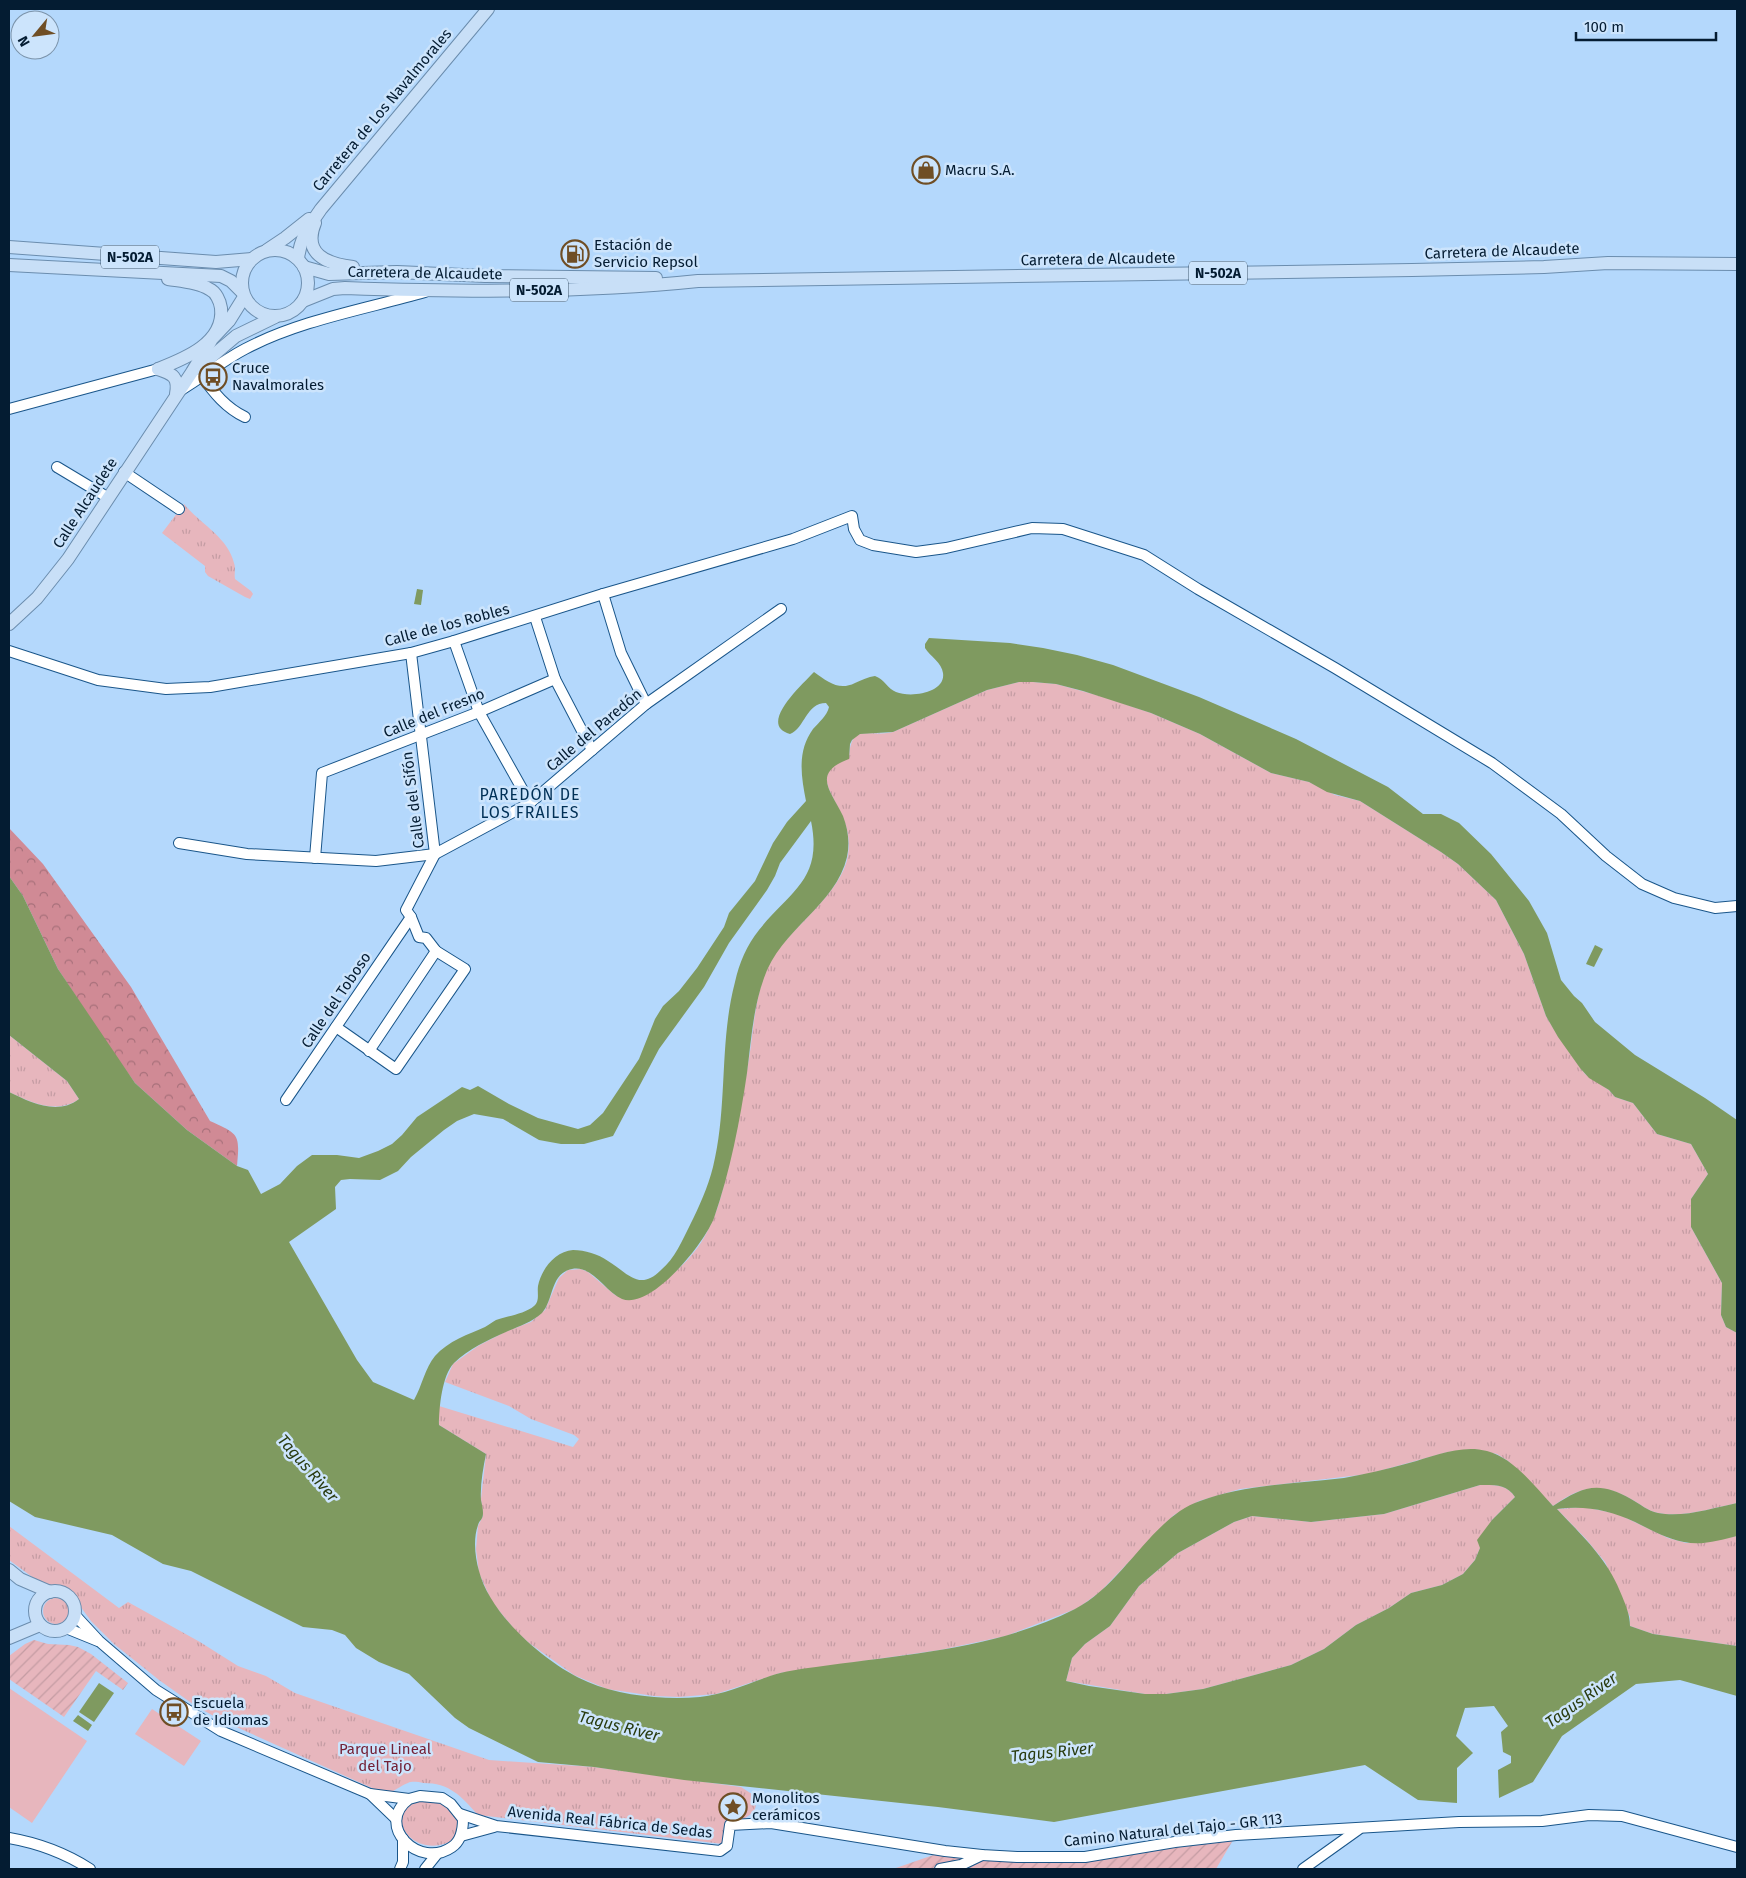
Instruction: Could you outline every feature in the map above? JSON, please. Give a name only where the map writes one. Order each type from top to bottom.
[{"type":"main road","name":"Carretera de Los Navalmorales","points":[[301,263],[299,245],[305,231],[321,209],[488,9]]},
{"type":"main road","name":"Carretera de Los Navalmorales","points":[[264,252],[321,209]]},
{"type":"main road","points":[[321,209],[311,231],[312,245],[318,255],[327,262],[342,266],[397,272]]},
{"type":"main road","name":"N-502A","points":[[9,246],[216,262],[252,259],[264,252]]},
{"type":"main road","name":"Carretera de Alcaudete","points":[[264,252],[278,250],[292,254],[301,263],[329,274],[397,272],[485,276],[653,278],[698,281]]},
{"type":"main road","points":[[244,295],[242,274],[252,259]]},
{"type":"main road","points":[[301,263],[308,284],[303,301]]},
{"type":"main road","name":"Carretera de Alcaudete","points":[[275,317],[291,313],[303,301],[333,289],[345,288],[431,291],[593,289],[698,281],[1412,270],[1544,267],[1608,263],[1737,264]]},
{"type":"main road","name":"N-502A","points":[[9,264],[221,276],[231,280],[244,295],[248,304],[260,313],[275,317]]},
{"type":"main road","points":[[129,270],[210,289],[217,296],[221,308],[220,323],[212,339],[192,354],[158,370]]},
{"type":"main road","name":"Calle Alcaudete","points":[[197,374],[212,339],[229,321],[244,295]]},
{"type":"main road","name":"Calle Alcaudete","points":[[9,624],[37,598],[68,559],[178,393],[202,367],[236,336],[275,317]]},
{"type":"main road","points":[[158,370],[197,374]]},
{"type":"main road","points":[[158,370],[170,373],[175,378],[178,393]]},
{"type":"main road","points":[[9,1570],[20,1579],[50,1592],[59,1592],[67,1595],[72,1600],[74,1614],[72,1622],[66,1628],[55,1631],[47,1630],[37,1615],[20,1579]]},
{"type":"main road","points":[[10,1637],[37,1615],[41,1596],[50,1592]]},
{"type":"street","name":"Calle Alcaudete","points":[[197,374],[272,336],[431,291]]},
{"type":"street","points":[[9,409],[158,370]]},
{"type":"street","points":[[197,374],[222,402],[234,412],[245,417]]},
{"type":"street","points":[[58,467],[107,498]]},
{"type":"street","points":[[124,472],[178,509]]},
{"type":"street","name":"Calle de los Robles","points":[[10,650],[98,680],[166,689],[210,687],[411,653],[535,617],[602,594],[793,539],[852,516],[854,529],[860,540],[873,545],[916,552],[946,548],[1032,528],[1063,529],[1144,554],[1198,589],[1335,668],[1492,763],[1561,814],[1606,856],[1642,884],[1674,898],[1715,908],[1737,906]]},
{"type":"street","points":[[602,594],[621,653],[646,704]]},
{"type":"street","name":"Calle del Paredón","points":[[179,843],[247,854],[376,861],[435,854],[530,803],[646,704],[781,609]]},
{"type":"street","points":[[535,617],[555,679],[592,750]]},
{"type":"street","points":[[454,641],[479,712],[530,803]]},
{"type":"street","name":"Calle del Sifón","points":[[411,653],[435,854]]},
{"type":"street","name":"Calle del Fresno","points":[[315,858],[322,773],[479,712],[555,679]]},
{"type":"street","points":[[336,1027],[396,1070],[465,969],[436,951],[426,938],[419,937],[406,910],[435,854]]},
{"type":"street","name":"Calle del Toboso","points":[[286,1100],[411,917]]},
{"type":"street","points":[[369,1051],[436,951]]},
{"type":"street","name":"Avenida Real Fábrica de Sedas","points":[[74,1614],[99,1641],[156,1690],[221,1731],[370,1794],[410,1798],[420,1796],[442,1798],[460,1814],[496,1826],[720,1851]]},
{"type":"street","name":"Avenida Real Fábrica de Sedas","points":[[66,1628],[99,1641]]},
{"type":"street","name":"Avenida Real Fábrica de Sedas","points":[[370,1794],[396,1819],[398,1830],[403,1839]]},
{"type":"street","points":[[396,1819],[401,1805],[410,1798]]},
{"type":"street","points":[[460,1814],[463,1826],[461,1836]]},
{"type":"street","name":"Camino Natural del Tajo - GR 113","points":[[720,1851],[727,1846],[730,1825],[771,1824],[982,1855],[1086,1857],[1210,1838],[1459,1822],[1542,1820],[1589,1815],[1622,1816],[1737,1846]]},
{"type":"street","name":"Avenida Real Fábrica de Sedas","points":[[425,1869],[437,1854],[455,1845],[461,1836],[496,1826]]},
{"type":"street","points":[[1303,1869],[1359,1828]]},
{"type":"street","points":[[9,1838],[50,1849],[90,1869]]},
{"type":"street","points":[[403,1839],[419,1852],[437,1854]]},
{"type":"street","points":[[400,1869],[403,1839]]},
{"type":"street","points":[[934,1869],[942,1865],[945,1851]]},
{"type":"street","points":[[940,1869],[961,1865],[982,1855]]},
{"type":"green space","points":[[184,504],[226,546],[235,565],[235,579],[251,591],[253,594],[250,599],[208,576],[205,572],[205,566],[162,533]]},
{"type":"green space","points":[[1019,682],[1056,684],[1104,697],[1151,713],[1200,734],[1271,773],[1309,782],[1335,795],[1360,801],[1458,864],[1496,900],[1524,954],[1546,1016],[1585,1074],[1609,1090],[1615,1097],[1633,1103],[1657,1134],[1691,1144],[1708,1174],[1691,1199],[1691,1227],[1722,1283],[1721,1315],[1726,1327],[1737,1333],[1737,1503],[1698,1512],[1668,1514],[1654,1512],[1620,1494],[1600,1488],[1573,1494],[1553,1506],[1508,1461],[1497,1454],[1474,1449],[1448,1452],[1368,1474],[1240,1489],[1199,1501],[1174,1515],[1100,1592],[1078,1608],[1006,1636],[940,1650],[780,1673],[716,1694],[679,1697],[654,1696],[607,1689],[574,1675],[529,1643],[515,1630],[492,1602],[479,1573],[476,1549],[478,1526],[483,1516],[481,1499],[486,1454],[439,1425],[439,1406],[573,1447],[579,1439],[574,1435],[531,1419],[509,1406],[445,1382],[453,1364],[478,1346],[505,1332],[531,1322],[545,1310],[559,1278],[568,1270],[581,1269],[588,1272],[615,1295],[629,1300],[664,1281],[700,1245],[711,1224],[722,1192],[743,1096],[756,1007],[765,974],[778,951],[825,898],[844,870],[849,840],[839,809],[827,784],[830,770],[849,758],[850,747],[857,736],[893,732],[987,690]]},
{"type":"green space","points":[[9,828],[43,864],[131,987],[210,1121],[227,1129],[235,1136],[238,1147],[237,1166],[187,1130],[135,1083],[108,1045],[58,969],[23,896],[9,876]]},
{"type":"green space","points":[[9,1035],[67,1081],[79,1099],[71,1104],[53,1106],[35,1103],[9,1092]]},
{"type":"green space","points":[[1480,1485],[1504,1487],[1515,1497],[1492,1520],[1475,1560],[1463,1574],[1442,1585],[1411,1593],[1389,1608],[1356,1625],[1324,1649],[1291,1665],[1203,1689],[1166,1694],[1145,1694],[1066,1681],[1072,1658],[1085,1644],[1110,1626],[1139,1586],[1178,1553],[1234,1522],[1252,1516],[1311,1522],[1384,1514]]},
{"type":"green space","points":[[1584,1507],[1618,1514],[1668,1538],[1686,1543],[1701,1543],[1737,1536],[1737,1646],[1653,1634],[1630,1626],[1630,1617],[1605,1562],[1557,1509]]},
{"type":"green space","name":"Parque Lineal del Tajo","points":[[9,1526],[119,1608],[128,1602],[200,1642],[238,1666],[266,1676],[295,1693],[489,1760],[594,1767],[741,1787],[755,1796],[754,1811],[738,1825],[731,1845],[478,1815],[454,1792],[441,1785],[411,1782],[396,1790],[383,1793],[223,1721],[197,1707],[159,1680],[114,1644],[91,1621],[69,1591],[47,1585],[35,1579],[9,1560]]},
{"type":"green space","points":[[56,1598],[65,1602],[69,1611],[65,1620],[56,1624],[47,1620],[43,1611],[47,1602]]},
{"type":"green space","points":[[34,1640],[48,1644],[78,1647],[91,1654],[128,1683],[123,1690],[96,1671],[64,1717],[9,1679],[9,1656]]},
{"type":"green space","points":[[9,1688],[87,1741],[32,1823],[9,1807]]},
{"type":"green space","points":[[152,1709],[201,1741],[184,1766],[135,1734]]},
{"type":"green space","points":[[416,1800],[443,1804],[454,1811],[459,1823],[455,1839],[435,1846],[417,1842],[410,1837],[404,1830],[401,1821],[401,1810]]},
{"type":"green space","points":[[1236,1835],[1216,1869],[893,1869],[945,1851],[1085,1857]]},
{"type":"water","points":[[417,589],[423,590],[421,605],[414,604]]},
{"type":"water","name":"Tagus River","points":[[929,638],[1010,643],[1077,655],[1113,665],[1199,697],[1296,739],[1388,787],[1423,814],[1441,814],[1459,823],[1491,854],[1529,901],[1547,933],[1561,980],[1582,1003],[1595,1022],[1635,1055],[1737,1120],[1737,1333],[1726,1327],[1721,1315],[1722,1283],[1691,1227],[1691,1199],[1708,1174],[1691,1144],[1657,1134],[1633,1103],[1615,1097],[1609,1090],[1589,1078],[1580,1068],[1546,1016],[1524,954],[1496,900],[1458,864],[1360,801],[1327,792],[1309,782],[1271,773],[1200,734],[1151,713],[1056,684],[1019,682],[987,690],[893,732],[860,734],[850,744],[849,759],[837,764],[830,770],[827,783],[846,826],[848,841],[847,857],[841,874],[832,889],[782,946],[764,978],[755,1013],[741,1109],[725,1183],[709,1229],[689,1257],[662,1285],[634,1300],[622,1299],[616,1296],[586,1271],[572,1269],[565,1272],[556,1281],[546,1308],[542,1313],[529,1322],[472,1349],[450,1368],[442,1392],[439,1425],[486,1454],[481,1489],[483,1515],[476,1530],[475,1542],[479,1571],[485,1588],[495,1605],[522,1637],[538,1651],[555,1664],[588,1682],[614,1691],[643,1696],[686,1698],[709,1696],[787,1671],[948,1649],[1013,1634],[1044,1623],[1075,1609],[1092,1598],[1108,1584],[1167,1521],[1183,1509],[1217,1495],[1271,1485],[1344,1478],[1448,1452],[1477,1449],[1497,1455],[1515,1466],[1553,1506],[1573,1494],[1590,1488],[1609,1489],[1658,1513],[1698,1512],[1737,1503],[1737,1536],[1697,1543],[1671,1539],[1626,1518],[1606,1512],[1587,1508],[1557,1509],[1586,1540],[1610,1571],[1626,1607],[1630,1626],[1653,1634],[1737,1646],[1737,1696],[1680,1680],[1636,1684],[1562,1736],[1533,1782],[1499,1798],[1498,1770],[1511,1763],[1511,1756],[1503,1752],[1501,1732],[1508,1726],[1494,1706],[1465,1708],[1456,1736],[1473,1753],[1457,1768],[1457,1803],[1418,1800],[1365,1765],[1054,1822],[938,1807],[684,1780],[594,1767],[538,1762],[469,1728],[455,1718],[409,1674],[379,1662],[356,1648],[345,1635],[332,1630],[303,1627],[191,1571],[163,1564],[112,1535],[35,1517],[9,1501],[9,1092],[26,1100],[53,1107],[71,1104],[79,1099],[67,1081],[9,1035],[9,876],[23,896],[58,969],[135,1083],[187,1130],[237,1166],[248,1170],[261,1194],[280,1184],[297,1166],[312,1155],[337,1155],[359,1158],[392,1144],[417,1117],[462,1087],[470,1090],[478,1086],[538,1118],[578,1129],[590,1125],[603,1113],[639,1059],[655,1019],[663,1006],[679,991],[697,968],[724,927],[729,913],[755,881],[773,843],[787,822],[806,801],[802,773],[804,746],[813,729],[825,716],[829,707],[826,703],[814,707],[799,727],[790,734],[781,729],[778,722],[780,713],[786,703],[814,672],[839,686],[849,685],[875,676],[881,679],[893,691],[902,694],[926,692],[939,685],[943,673],[938,663],[925,648]],"holes":[[[811,821],[814,841],[808,871],[793,893],[755,936],[747,948],[739,968],[730,1005],[721,1121],[713,1167],[697,1211],[674,1255],[653,1276],[646,1280],[640,1280],[628,1275],[596,1254],[578,1250],[566,1251],[550,1262],[542,1274],[538,1286],[538,1299],[534,1306],[521,1313],[496,1320],[452,1342],[440,1351],[429,1366],[414,1400],[373,1382],[357,1360],[289,1242],[336,1209],[335,1187],[341,1180],[380,1180],[398,1171],[411,1157],[444,1130],[457,1121],[474,1114],[503,1119],[539,1140],[561,1144],[584,1144],[613,1136],[659,1049],[704,987],[729,943],[767,890],[780,863]],[[1480,1485],[1504,1487],[1515,1497],[1492,1520],[1477,1540],[1480,1548],[1475,1560],[1463,1574],[1442,1585],[1411,1593],[1389,1608],[1356,1625],[1324,1649],[1291,1665],[1203,1689],[1166,1694],[1145,1694],[1066,1681],[1072,1658],[1085,1644],[1110,1626],[1139,1586],[1178,1553],[1234,1522],[1252,1516],[1311,1522],[1384,1514]]]},
{"type":"water","points":[[1595,945],[1603,949],[1594,967],[1586,964]]},
{"type":"water","points":[[99,1683],[114,1693],[94,1722],[79,1712]]},
{"type":"water","points":[[78,1715],[92,1725],[88,1731],[73,1721]]},
{"type":"place","name":"Macru S.A.","points":[[926,170]]},
{"type":"place","name":"Estación de Servicio Repsol","points":[[575,254]]},
{"type":"place","name":"Cruce Navalmorales","points":[[213,377]]},
{"type":"place","name":"Escuela de Idiomas","points":[[174,1712]]},
{"type":"place","name":"Monolitos cerámicos","points":[[733,1807]]},
{"type":"district","name":"PAREDÓN DE LOS FRAILES","points":[[530,803]]}]
